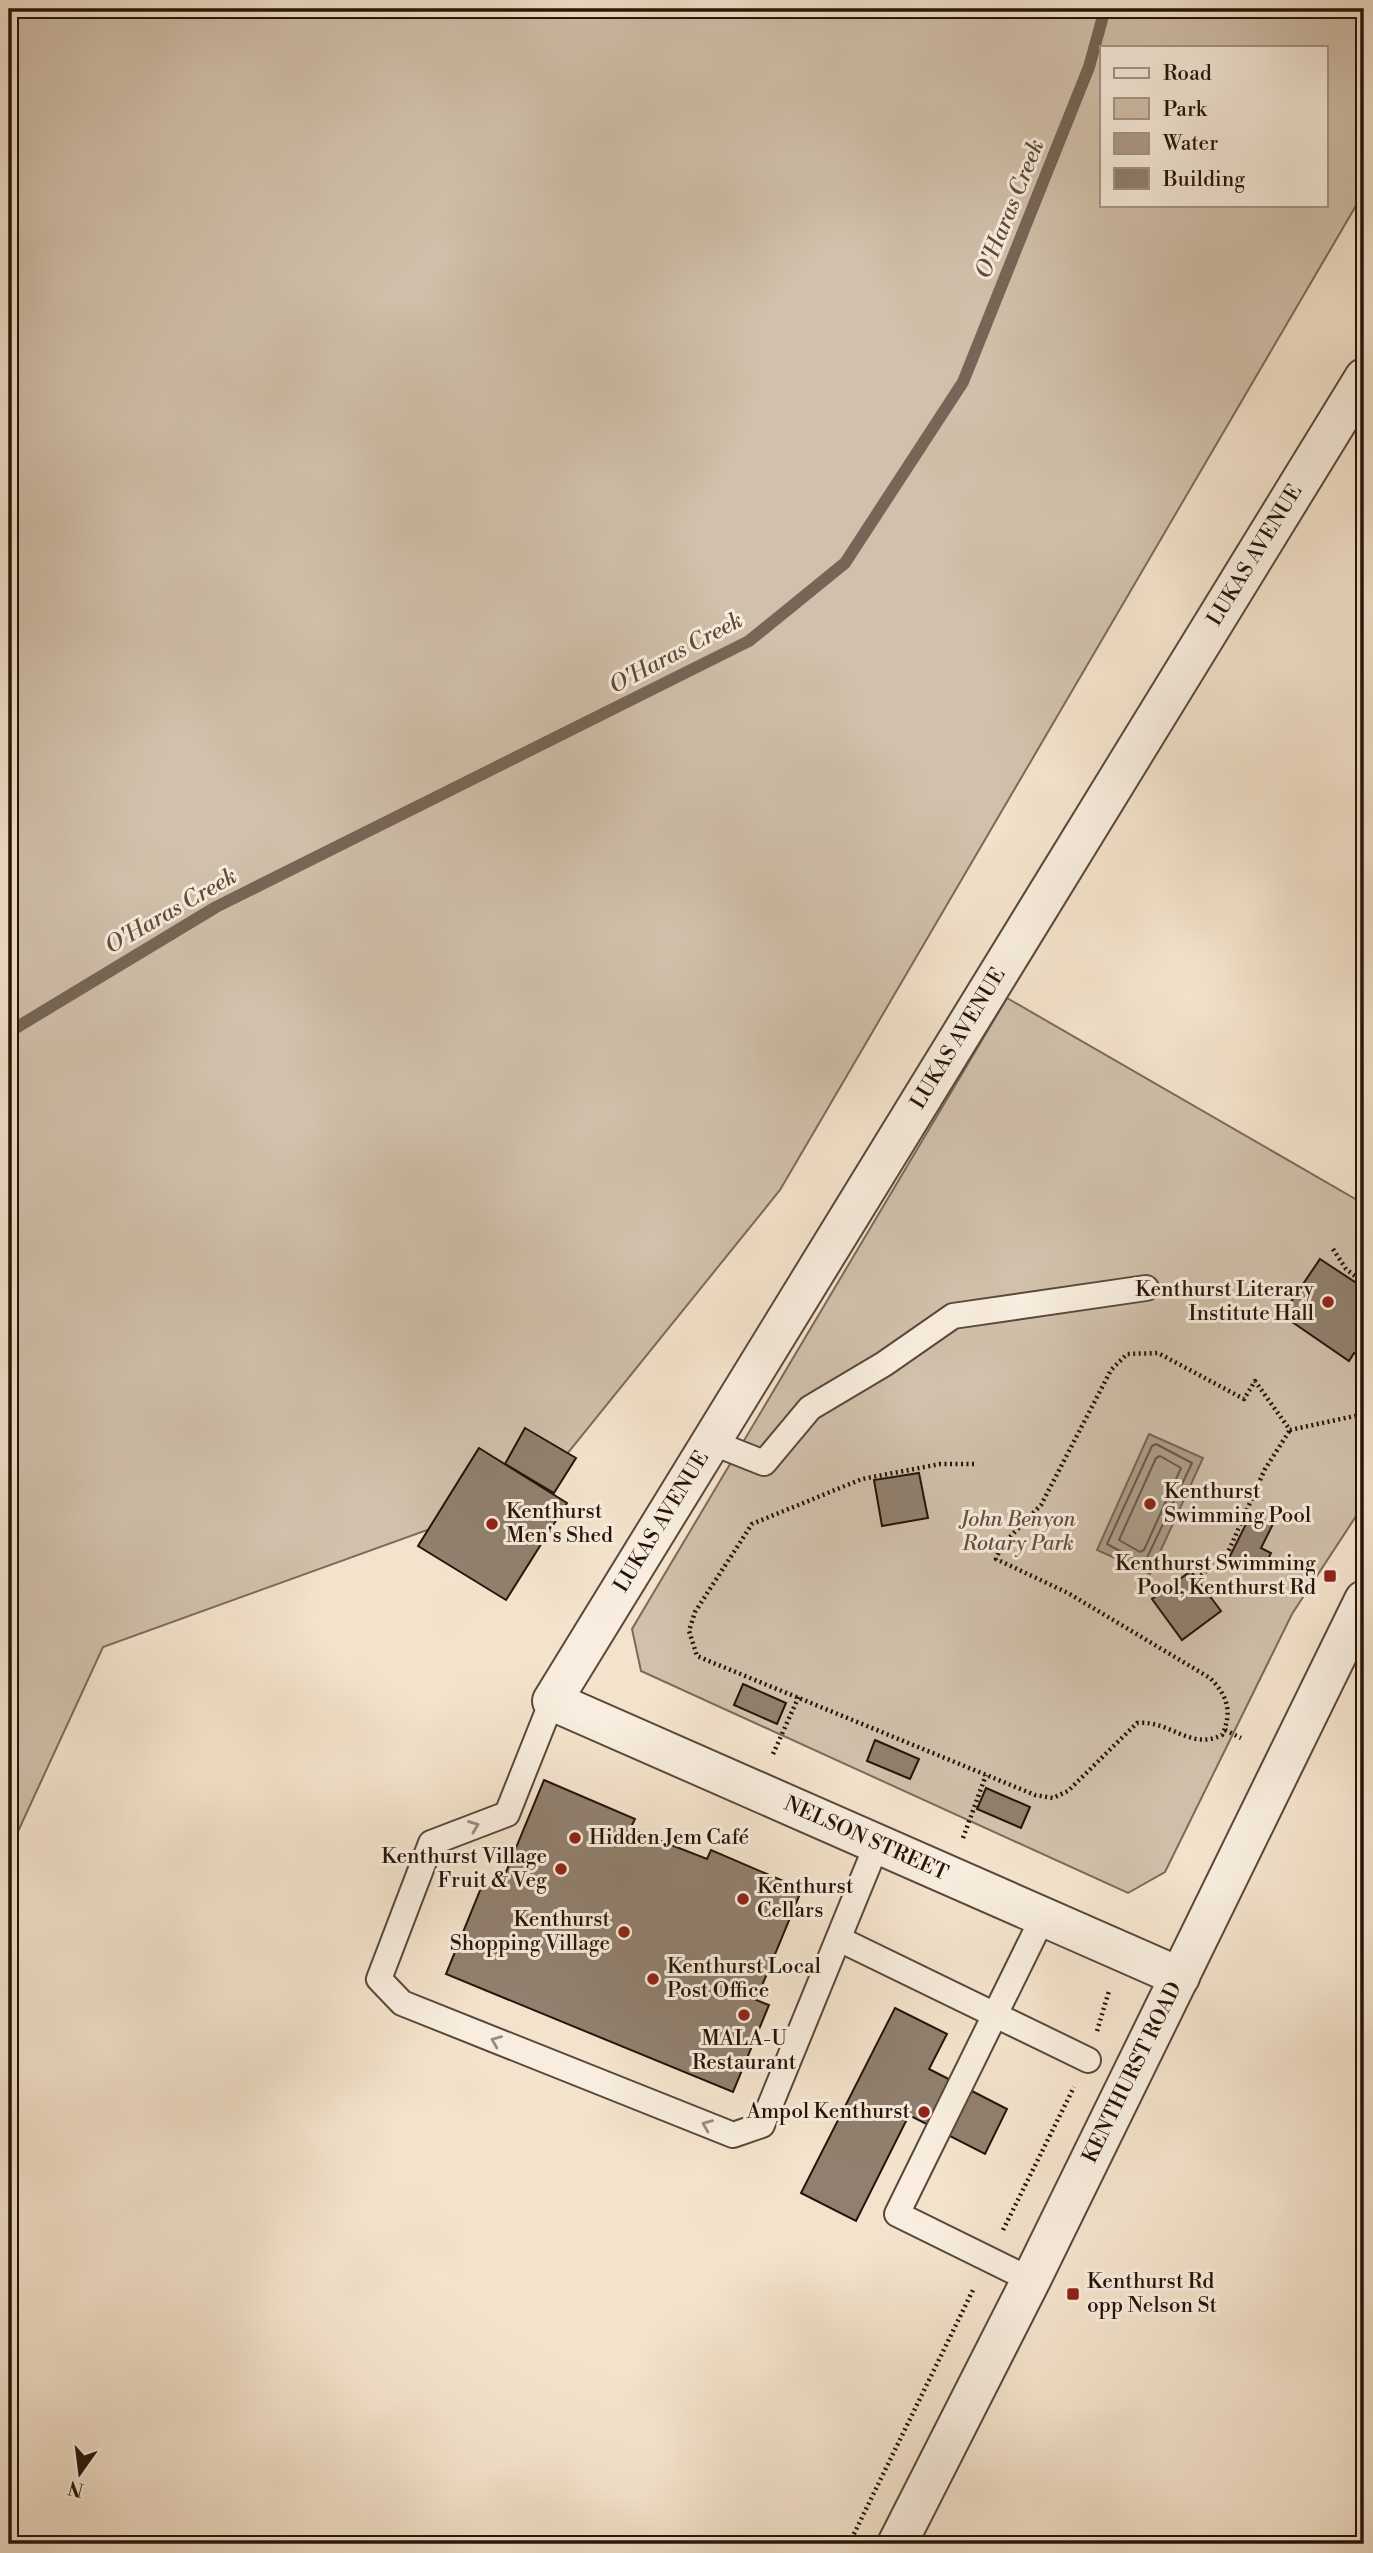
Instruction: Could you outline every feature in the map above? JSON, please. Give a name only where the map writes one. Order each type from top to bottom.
[{"type":"street","name":"LUKAS AVENUE","points":[[552,1701],[1364,378]]},
{"type":"street","name":"KENTHURST ROAD","points":[[897,2544],[1031,2280],[1364,1600]]},
{"type":"street","name":"NELSON STREET","points":[[552,1701],[1180,1977]]},
{"type":"lane","points":[[711,1443],[764,1463],[810,1408],[884,1364],[953,1316],[1146,1288]]},
{"type":"lane","points":[[552,1701],[507,1814],[431,1843],[379,1979],[402,2003],[733,2135],[762,2125],[877,1844]]},
{"type":"lane","points":[[1031,2280],[897,2214],[1043,1917]]},
{"type":"lane","points":[[839,1939],[1088,2060]]},
{"type":"path","points":[[1333,1249],[1346,1269],[1364,1283]]},
{"type":"path","points":[[974,1464],[940,1464],[862,1479],[752,1524],[695,1612],[689,1630],[691,1645],[697,1656],[1035,1795],[1053,1798],[1068,1791],[1137,1723],[1152,1722],[1195,1740],[1209,1742],[1222,1735],[1225,1730],[1228,1705],[1220,1688],[1210,1678],[1068,1593],[996,1559],[1002,1545],[1041,1505],[1084,1417],[1111,1370],[1127,1354],[1158,1353],[1244,1399],[1255,1381],[1290,1430]]},
{"type":"path","points":[[1196,1578],[1225,1559],[1265,1469],[1290,1430],[1364,1414]]},
{"type":"path","points":[[773,1754],[799,1696]]},
{"type":"path","points":[[1225,1730],[1241,1738]]},
{"type":"path","points":[[963,1838],[986,1775]]},
{"type":"green space","points":[[9,9],[1364,9],[1364,192],[780,1190],[538,1490],[103,1647],[9,1851]]},
{"type":"green space","name":"John Benyon Rotary Park","points":[[1007,998],[1364,1204],[1364,1504],[1292,1614],[1165,1872],[1128,1893],[641,1671],[632,1629]]},
{"type":"water","name":"Kenthurst Swimming Pool","points":[[1149,1434],[1203,1458],[1150,1574],[1097,1550]]},
{"type":"building","name":"Kenthurst Literary Institute Hall","points":[[1320,1259],[1364,1288],[1364,1359],[1354,1353],[1349,1361],[1282,1315]]},
{"type":"building","points":[[525,1428],[576,1458],[554,1493],[505,1464]]},
{"type":"building","name":"Kenthurst Men's Shed","points":[[479,1448],[567,1503],[506,1600],[418,1546]]},
{"type":"building","points":[[919,1473],[928,1518],[882,1526],[874,1480]]},
{"type":"building","points":[[1251,1514],[1273,1524],[1261,1548],[1271,1553],[1264,1568],[1254,1564],[1250,1571],[1228,1560]]},
{"type":"building","points":[[1191,1571],[1221,1611],[1182,1640],[1152,1599]]},
{"type":"building","points":[[743,1684],[786,1703],[777,1724],[734,1705]]},
{"type":"building","points":[[875,1740],[919,1759],[910,1779],[867,1761]]},
{"type":"building","name":"Kenthurst Shopping Village","points":[[544,1780],[635,1819],[630,1829],[707,1859],[711,1850],[802,1889],[756,2000],[769,2005],[733,2092],[446,1974],[483,1883],[499,1889]]},
{"type":"building","points":[[986,1788],[1030,1807],[1021,1828],[977,1809]]},
{"type":"building","name":"Ampol Kenthurst","points":[[895,2008],[947,2034],[929,2069],[1007,2109],[985,2154],[909,2115],[856,2221],[801,2193]]},
{"type":"waterway","name":"O'Haras Creek","points":[[9,1032],[216,907],[749,641],[845,563],[963,382],[1089,67],[1105,9]]},
{"type":"place","name":"Kenthurst Literary Institute Hall","points":[[1328,1302]]},
{"type":"place","name":"Kenthurst Swimming Pool","points":[[1150,1504]]},
{"type":"place","name":"Kenthurst Men's Shed","points":[[492,1524]]},
{"type":"place","name":"Kenthurst Swimming Pool, Kenthurst Rd","points":[[1330,1576]]},
{"type":"place","name":"Hidden Jem Café","points":[[575,1838]]},
{"type":"place","name":"Kenthurst Village Fruit & Veg","points":[[561,1869]]},
{"type":"place","name":"Kenthurst Cellars","points":[[743,1899]]},
{"type":"place","name":"Kenthurst Shopping Village","points":[[624,1932]]},
{"type":"place","name":"Kenthurst Local Post Office","points":[[653,1979]]},
{"type":"place","name":"MALA-U Restaurant","points":[[744,2015]]},
{"type":"place","name":"Ampol Kenthurst","points":[[924,2112]]},
{"type":"place","name":"Kenthurst Rd opp Nelson St","points":[[1073,2294]]}]
